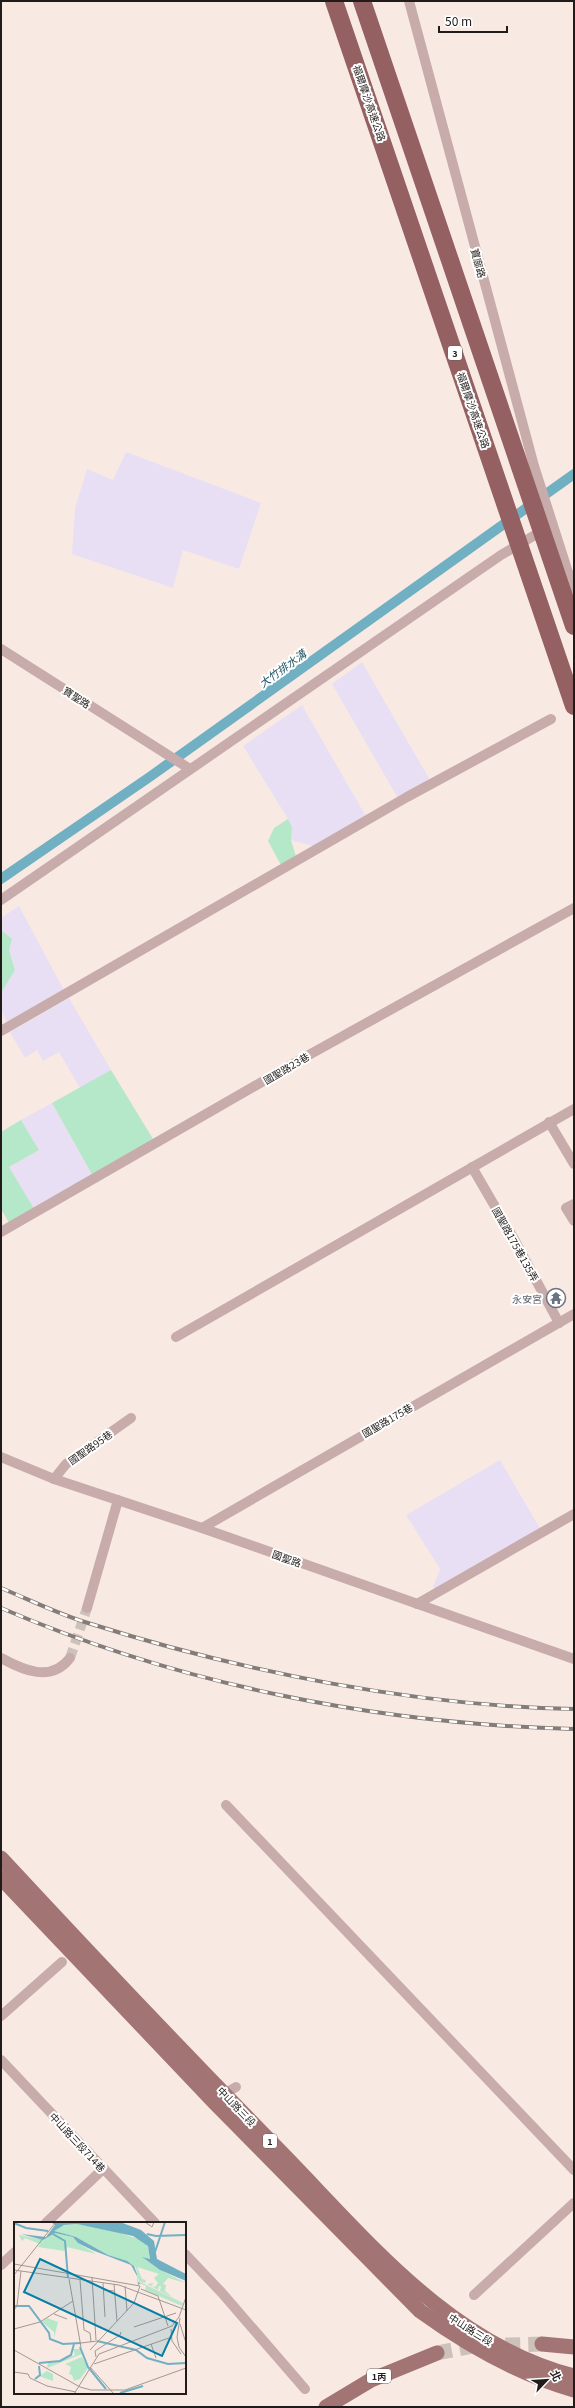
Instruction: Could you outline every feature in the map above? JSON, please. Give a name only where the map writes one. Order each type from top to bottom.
[{"type":"highway","name":"福爾摩沙高速公路","points":[[334,1],[574,706]]},
{"type":"highway","points":[[362,1],[574,626]]},
{"type":"main road","name":"中山路三段","points":[[4,1858],[230,2090],[368,2243],[419,2292],[447,2314],[497,2345],[544,2368],[574,2376]]},
{"type":"main road","name":"中山路三段","points":[[1,1878],[215,2103],[420,2311],[453,2335],[506,2364],[548,2382],[574,2390]]},
{"type":"main road","points":[[542,2344],[574,2347]]},
{"type":"main road","name":"1丙","points":[[326,2407],[371,2380],[437,2354]]},
{"type":"street","name":"寶廍路","points":[[410,1],[534,466],[552,525]]},
{"type":"street","points":[[1,900],[501,555],[552,525],[574,591]]},
{"type":"street","name":"寶聖路","points":[[1,649],[190,769]]},
{"type":"street","points":[[1,1031],[407,797],[551,720]]},
{"type":"street","name":"國聖路23巷","points":[[1,1232],[307,1056],[574,908]]},
{"type":"street","points":[[176,1337],[574,1109]]},
{"type":"street","points":[[549,1122],[574,1164]]},
{"type":"street","name":"國聖路175巷135弄","points":[[472,1167],[516,1241],[559,1323]]},
{"type":"street","points":[[574,1204],[566,1208],[574,1221]]},
{"type":"street","name":"國聖路175巷","points":[[202,1528],[574,1314]]},
{"type":"street","name":"國聖路95巷","points":[[54,1479],[66,1464],[131,1418]]},
{"type":"street","name":"國聖路","points":[[1,1457],[54,1479],[202,1528],[574,1659]]},
{"type":"street","points":[[87,1608],[118,1500]]},
{"type":"street","points":[[417,1604],[574,1514]]},
{"type":"street","points":[[1,1658],[18,1667],[44,1673],[55,1671],[70,1658]]},
{"type":"street","points":[[226,1805],[574,2170]]},
{"type":"street","points":[[1,2016],[62,1962]]},
{"type":"street","name":"中山路三段714巷","points":[[1,2060],[154,2222]]},
{"type":"street","points":[[47,2222],[103,2169]]},
{"type":"street","points":[[474,2295],[574,2203]]},
{"type":"street","points":[[1,2265],[14,2253]]},
{"type":"street","points":[[186,2255],[222,2293],[305,2389]]},
{"type":"shaded area","points":[[126,452],[261,503],[239,569],[183,550],[173,588],[72,554],[75,508],[87,469],[113,480]]},
{"type":"shaded area","points":[[362,662],[431,782],[399,800],[332,684]]},
{"type":"shaded area","points":[[302,705],[367,818],[316,847],[291,840],[292,827],[288,819],[243,746]]},
{"type":"shaded area","points":[[19,906],[66,994],[8,1025],[1,1009],[1,993],[15,970],[9,950],[12,939],[1,930],[1,918]]},
{"type":"shaded area","points":[[69,998],[111,1070],[80,1088],[59,1052],[43,1061],[37,1050],[25,1058],[10,1032]]},
{"type":"shaded area","points":[[52,1103],[94,1178],[36,1212],[9,1167],[39,1150],[21,1120]]},
{"type":"shaded area","points":[[500,1460],[542,1532],[439,1592],[433,1587],[440,1569],[406,1515]]},
{"type":"green space","points":[[288,819],[292,827],[291,840],[297,860],[282,867],[268,841],[274,828]]},
{"type":"green space","points":[[1,930],[12,939],[9,950],[15,970],[1,993]]},
{"type":"green space","points":[[111,1070],[153,1139],[94,1178],[52,1103]]},
{"type":"green space","points":[[21,1120],[39,1150],[9,1167],[36,1212],[11,1226],[1,1209],[1,1132]]},
{"type":"waterway","name":"大竹排水溝","points":[[1,879],[151,776],[574,474]]},
{"type":"tunnel","points":[[70,1658],[87,1608]]},
{"type":"tunnel","points":[[437,2353],[473,2346],[542,2344]]},
{"type":"railway","points":[[1,1588],[88,1623],[146,1640],[266,1671],[328,1683],[452,1701],[574,1709]]},
{"type":"railway","points":[[1,1608],[69,1635],[139,1659],[210,1679],[282,1696],[354,1709],[428,1719],[501,1726],[574,1729]]},
{"type":"place","name":"永安宮","points":[[556,1298]]}]
